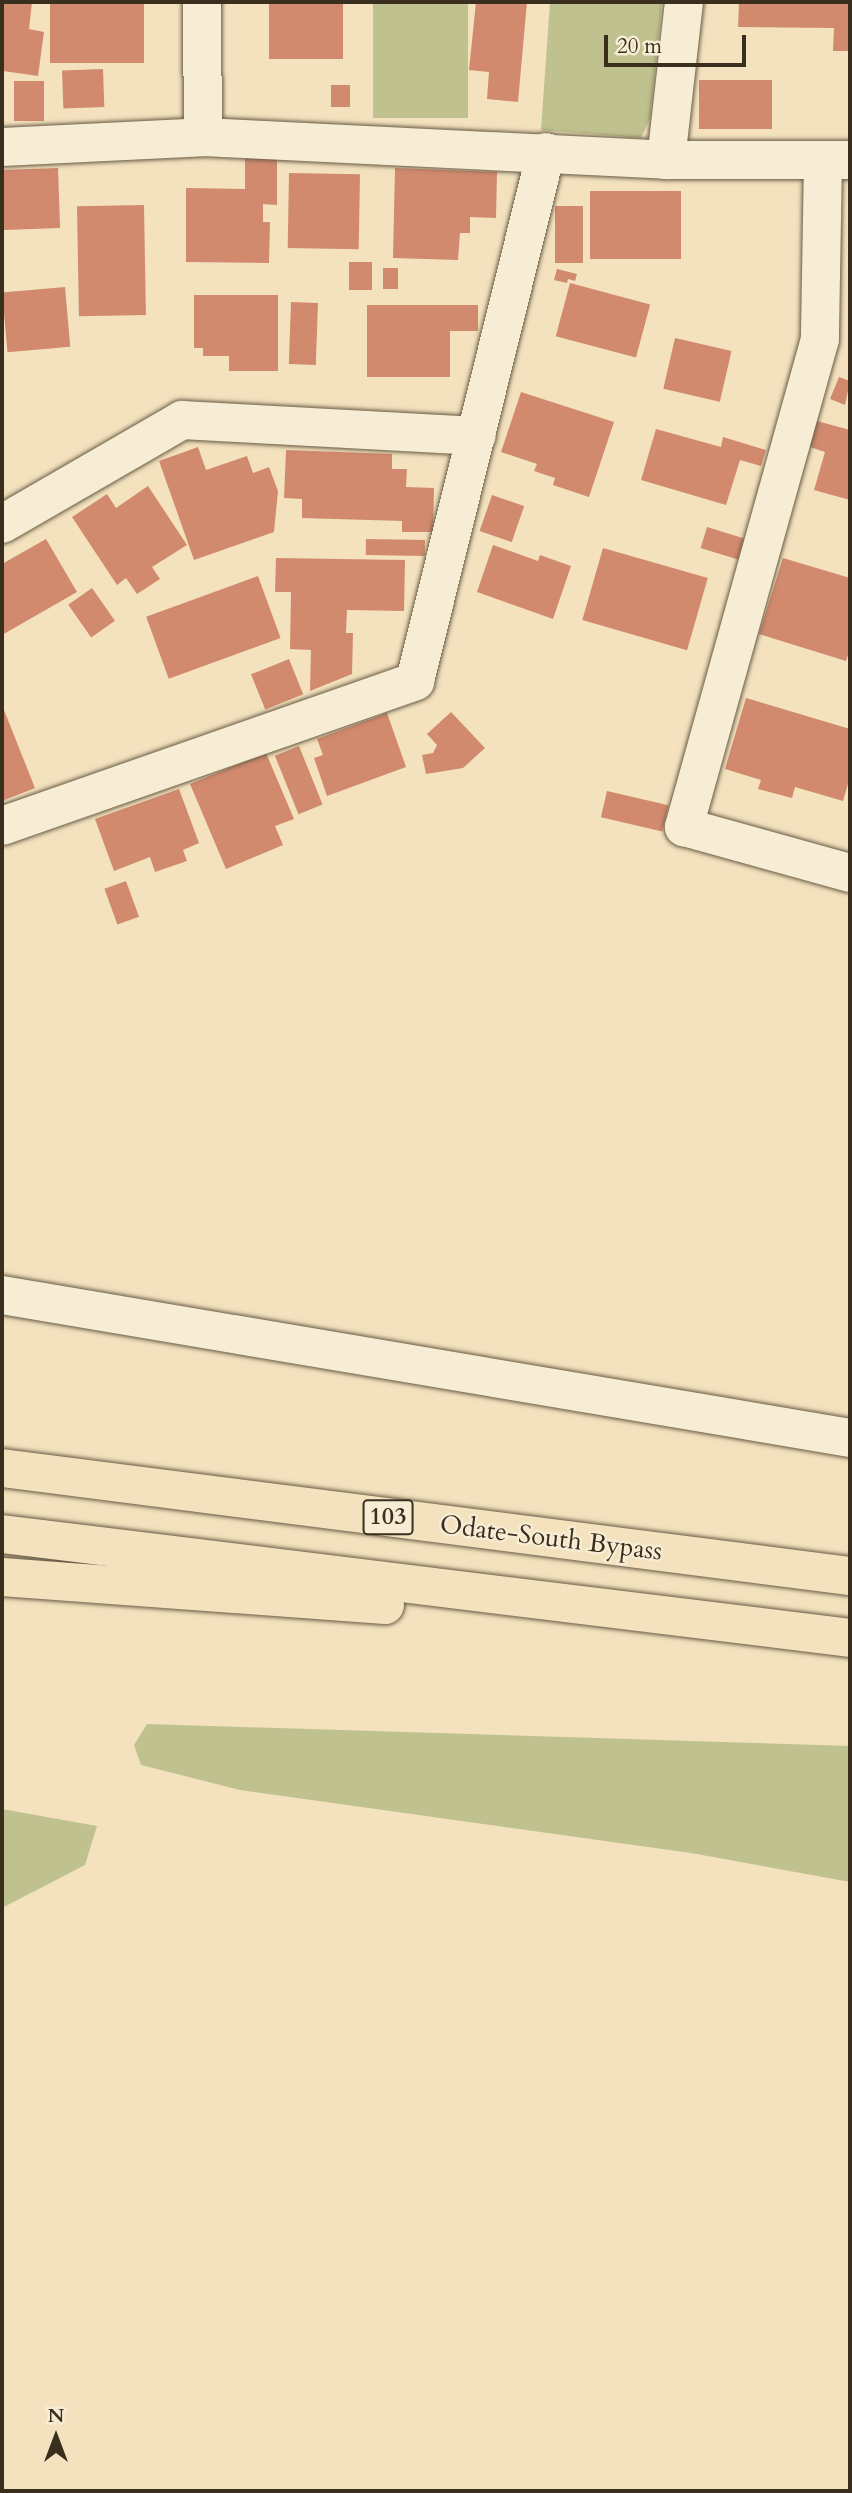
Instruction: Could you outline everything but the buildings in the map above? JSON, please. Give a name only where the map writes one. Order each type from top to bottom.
[{"type":"highway","points":[[2,1441],[583,1530],[774,1566]]},
{"type":"highway","name":"Odate-South Bypass","points":[[2,1468],[850,1576]]},
{"type":"highway","points":[[2,1534],[850,1638]]},
{"type":"highway","points":[[2,1577],[325,1601],[764,1627]]},
{"type":"street","points":[[202,2],[203,137]]},
{"type":"street","points":[[666,160],[684,2]]},
{"type":"street","points":[[2,147],[203,137],[666,160],[836,161],[820,339],[684,827],[850,873]]},
{"type":"street","points":[[2,826],[415,681],[546,152]]},
{"type":"street","points":[[2,524],[182,420],[477,436]]},
{"type":"street","points":[[2,1296],[850,1438]]},
{"type":"green space","points":[[373,2],[468,2],[468,118],[373,118]]},
{"type":"green space","points":[[550,2],[662,2],[650,118],[641,138],[541,130]]},
{"type":"green space","points":[[147,1724],[850,1746],[850,1882],[691,1853],[240,1790],[141,1765],[134,1745]]},
{"type":"green space","points":[[2,1809],[97,1826],[85,1865],[2,1908]]}]
